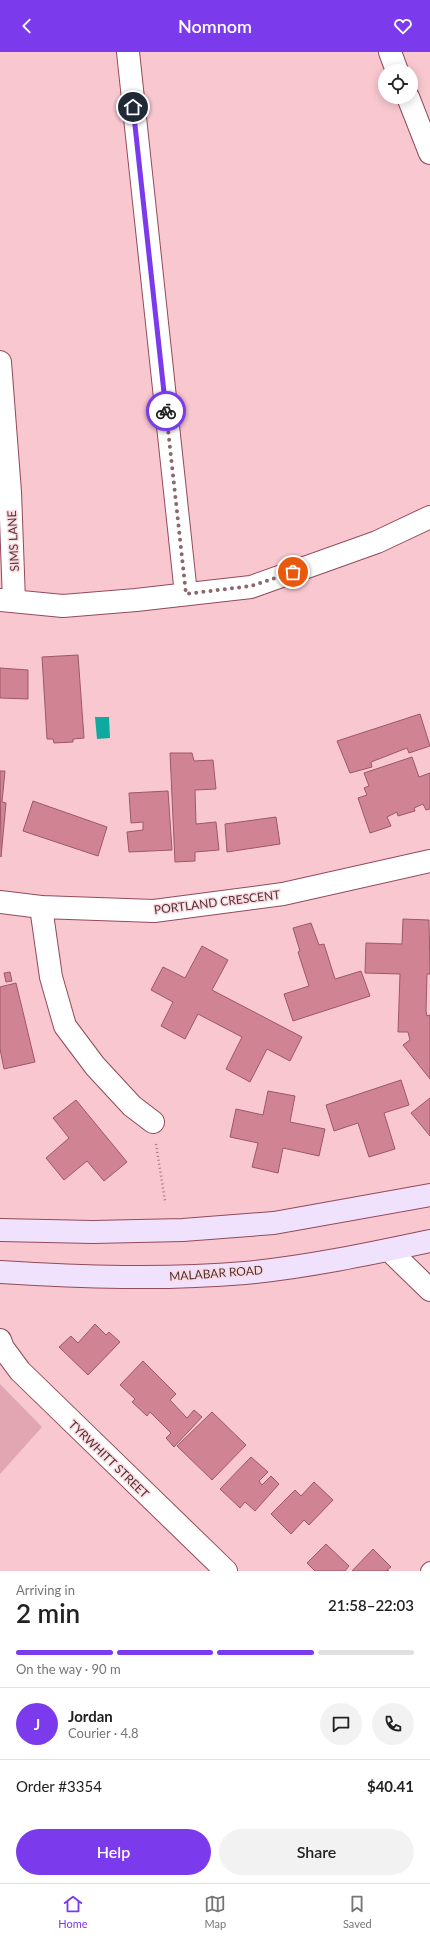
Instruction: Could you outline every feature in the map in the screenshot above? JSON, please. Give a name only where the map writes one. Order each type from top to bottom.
[{"type":"main road","points":[[0,1230],[93,1232],[168,1230],[274,1223],[430,1195]]},
{"type":"main road","name":"MALABAR ROAD","points":[[0,1272],[146,1278],[246,1273],[389,1250],[430,1241]]},
{"type":"street","points":[[128,52],[186,594]]},
{"type":"street","points":[[390,52],[394,64]]},
{"type":"street","points":[[411,104],[430,153]]},
{"type":"street","name":"SIMS LANE","points":[[0,362],[12,521],[7,601]]},
{"type":"street","points":[[7,601],[63,606],[251,586],[377,542],[430,516]]},
{"type":"street","name":"PORTLAND CRESCENT","points":[[0,902],[41,907],[154,911],[283,894],[430,861]]},
{"type":"street","points":[[41,907],[51,977],[65,1026],[95,1066],[132,1106],[153,1122]]},
{"type":"street","points":[[389,1250],[430,1290]]},
{"type":"street","name":"TYRWHITT STREET","points":[[0,1340],[3,1348],[20,1371],[226,1571]]},
{"type":"path","points":[[153,1122],[165,1201]]},
{"type":"shaded area","points":[[0,1384],[42,1427],[0,1474]]},
{"type":"water","points":[[95,717],[109,717],[110,738],[97,739]]},
{"type":"building","points":[[78,655],[84,738],[73,739],[73,742],[54,743],[53,739],[47,739],[42,657]]},
{"type":"building","points":[[0,668],[28,670],[28,699],[0,698]]},
{"type":"building","points":[[420,714],[430,746],[409,753],[407,748],[371,762],[372,767],[350,773],[337,741]]},
{"type":"building","points":[[170,753],[192,753],[194,761],[213,760],[216,789],[195,790],[196,824],[216,822],[219,850],[195,852],[195,861],[175,862]]},
{"type":"building","points":[[412,757],[419,777],[430,773],[430,809],[426,810],[423,804],[414,808],[415,811],[398,816],[397,812],[387,817],[391,826],[370,833],[358,798],[367,795],[364,788],[369,786],[364,773]]},
{"type":"building","points":[[0,771],[5,771],[2,802],[6,803],[1,857]]},
{"type":"building","points":[[168,791],[172,850],[129,852],[127,832],[143,830],[143,822],[131,823],[129,793]]},
{"type":"building","points":[[33,801],[107,827],[98,856],[23,831]]},
{"type":"building","points":[[276,817],[280,844],[227,852],[225,824]]},
{"type":"building","points":[[403,919],[429,920],[430,974],[427,974],[426,1011],[427,1016],[430,1015],[430,1079],[403,1045],[410,1040],[408,1032],[398,1032],[400,974],[365,973],[366,943],[402,944]]},
{"type":"building","points":[[311,923],[319,945],[324,944],[335,979],[361,971],[370,996],[293,1021],[284,994],[309,986],[298,952],[300,951],[293,928]]},
{"type":"building","points":[[202,946],[228,960],[212,990],[302,1037],[290,1061],[267,1049],[250,1082],[226,1069],[242,1037],[198,1014],[185,1039],[161,1026],[173,1002],[151,990],[163,967],[185,978]]},
{"type":"building","points":[[10,972],[12,981],[6,982],[4,973]]},
{"type":"building","points":[[16,983],[35,1062],[4,1069],[0,1049],[0,987]]},
{"type":"building","points":[[401,1080],[409,1105],[384,1113],[395,1149],[369,1157],[358,1123],[334,1131],[326,1105]]},
{"type":"building","points":[[268,1091],[295,1096],[290,1122],[325,1129],[319,1156],[283,1148],[278,1173],[252,1167],[258,1143],[230,1137],[236,1109],[263,1115]]},
{"type":"building","points":[[430,1098],[430,1136],[411,1113]]},
{"type":"building","points":[[76,1100],[127,1162],[104,1181],[87,1161],[64,1180],[46,1158],[69,1138],[53,1118]]},
{"type":"building","points":[[95,1324],[106,1335],[109,1332],[120,1342],[88,1375],[59,1347],[71,1336],[78,1343]]},
{"type":"building","points":[[143,1361],[176,1394],[170,1400],[187,1418],[194,1410],[202,1417],[174,1447],[166,1438],[171,1433],[150,1412],[147,1416],[132,1402],[135,1399],[120,1385]]},
{"type":"building","points":[[212,1412],[246,1445],[212,1480],[177,1446]]},
{"type":"building","points":[[251,1457],[268,1472],[259,1481],[262,1485],[271,1476],[279,1484],[255,1511],[245,1502],[240,1508],[220,1489]]},
{"type":"building","points":[[314,1482],[333,1500],[309,1525],[304,1520],[291,1534],[271,1514],[295,1490],[301,1496]]},
{"type":"building","points":[[326,1544],[349,1566],[345,1571],[315,1571],[307,1563]]},
{"type":"building","points":[[373,1549],[391,1567],[387,1570],[389,1571],[352,1571]]},
{"type":"way so far","points":[[166,411],[186,594],[251,586],[293,572]]},
{"type":"route","points":[[133,107],[166,411]]}]
